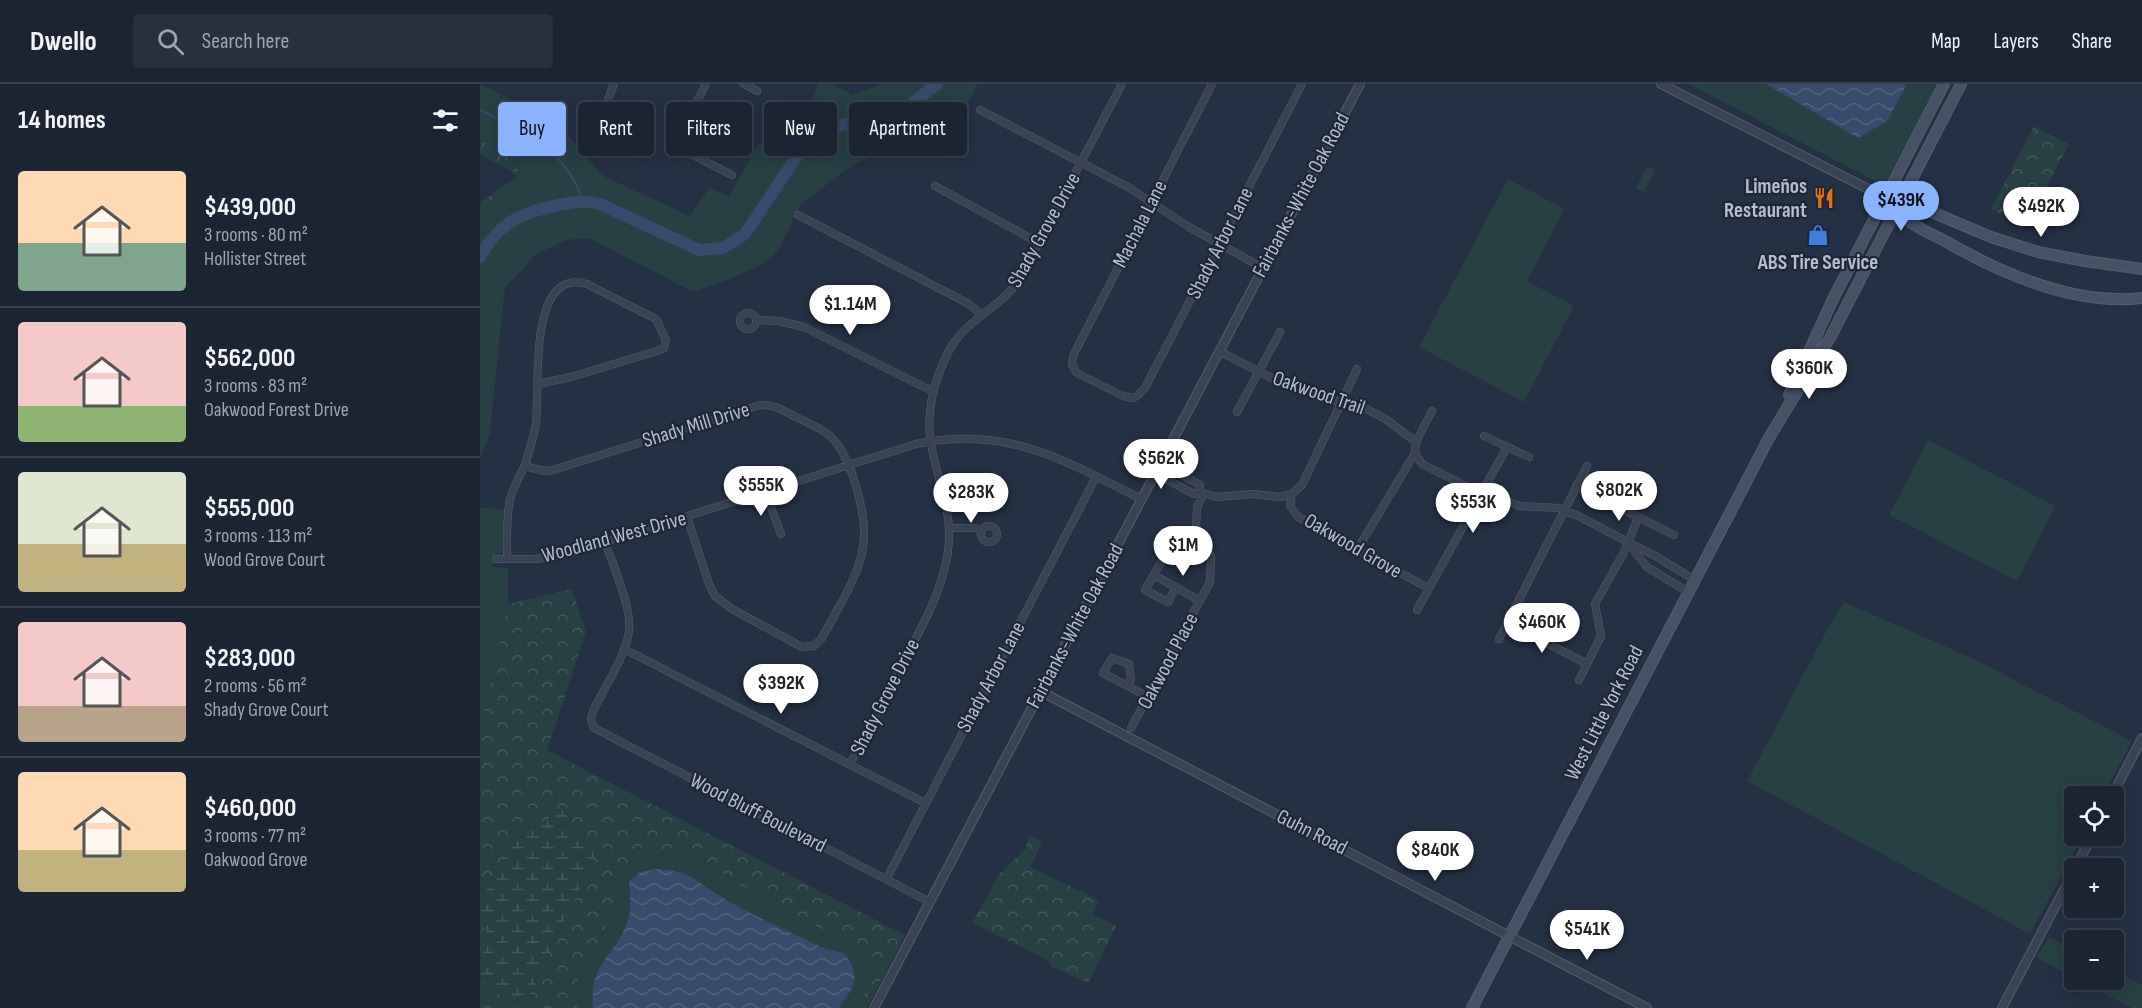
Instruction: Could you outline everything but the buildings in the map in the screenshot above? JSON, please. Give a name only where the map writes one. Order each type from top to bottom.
[{"type":"main road","name":"West Little York Road","points":[[1472,1008],[1770,436],[1818,330],[1944,84]]},
{"type":"main road","name":"West Little York Road","points":[[1770,436],[1831,336],[1961,84]]},
{"type":"main road","points":[[1886,198],[1899,205],[1915,205],[1990,237],[2038,252],[2142,269]]},
{"type":"main road","points":[[1899,205],[1907,220],[1984,264],[2024,280],[2080,295],[2127,300],[2142,298]]},
{"type":"street","points":[[607,102],[614,84]]},
{"type":"street","points":[[706,84],[681,132],[680,142],[691,154],[732,175]]},
{"type":"street","points":[[744,84],[757,91]]},
{"type":"street","name":"Shady Grove Drive","points":[[850,764],[935,600],[947,557],[949,528],[945,501],[930,441],[930,420],[937,378],[951,347],[964,331],[1003,300],[1021,277],[1122,84]]},
{"type":"street","name":"Machala Lane","points":[[1072,365],[1074,351],[1212,84]]},
{"type":"street","name":"Shady Arbor Lane","points":[[1072,365],[1077,373],[1123,396],[1132,398],[1145,388],[1302,84]]},
{"type":"street","name":"Fairbanks-White Oak Road","points":[[874,1008],[1141,499],[1161,469],[1219,351],[1360,84]]},
{"type":"street","points":[[1661,84],[1886,198]]},
{"type":"street","points":[[980,110],[1128,187],[1219,245],[1263,268]]},
{"type":"street","points":[[935,186],[1039,243]]},
{"type":"street","points":[[798,215],[969,303],[982,315]]},
{"type":"street","points":[[507,559],[507,529],[511,497],[524,466],[537,414],[537,384],[539,338],[544,313],[553,295],[570,283],[587,284],[654,318],[666,340],[664,348],[572,377],[537,384]]},
{"type":"street","points":[[757,320],[779,321],[804,327],[934,392]]},
{"type":"street","points":[[1237,412],[1280,332]]},
{"type":"street","name":"Oakwood Trail","points":[[1219,351],[1291,388],[1305,390],[1342,403],[1356,403],[1376,413],[1416,442]]},
{"type":"street","points":[[1161,469],[1171,470],[1200,485],[1202,492],[1216,497],[1253,494],[1280,497],[1292,494],[1302,485],[1357,369]]},
{"type":"street","name":"Shady Mill Drive","points":[[524,466],[545,471],[553,470],[752,406],[766,405],[779,408],[826,432],[840,448],[848,465],[862,515],[864,546],[857,568],[822,638],[814,646],[802,646],[725,605],[712,591],[687,517]]},
{"type":"street","points":[[1357,550],[1415,453],[1416,442],[1432,411]]},
{"type":"street","points":[[1484,436],[1530,457]]},
{"type":"street","name":"Woodland West Drive","points":[[496,559],[551,557],[930,441],[968,439],[1012,444],[1052,455],[1141,499]]},
{"type":"street","points":[[1418,610],[1507,447]]},
{"type":"street","points":[[1415,453],[1422,464],[1482,493],[1520,506],[1564,510],[1627,541],[1695,580]]},
{"type":"street","points":[[1499,639],[1587,465]]},
{"type":"street","name":"Shady Arbor Lane","points":[[886,878],[1096,477]]},
{"type":"street","points":[[1576,486],[1674,535]]},
{"type":"street","points":[[765,492],[781,534]]},
{"type":"street","name":"Oakwood Place","points":[[1131,728],[1210,582],[1211,556],[1196,526],[1197,507],[1202,492]]},
{"type":"street","name":"Oakwood Grove","points":[[1292,494],[1290,506],[1298,517],[1428,588]]},
{"type":"street","points":[[1579,680],[1601,636],[1595,604],[1624,552],[1638,518]]},
{"type":"street","points":[[949,528],[982,530]]},
{"type":"street","points":[[1627,541],[1647,567],[1688,592]]},
{"type":"street","points":[[605,542],[629,617],[629,630],[624,649],[925,803]]},
{"type":"street","points":[[1160,564],[1145,590],[1168,602],[1176,587]]},
{"type":"street","points":[[1154,575],[1200,601]]},
{"type":"street","points":[[1508,622],[1587,663]]},
{"type":"street","name":"Wood Bluff Boulevard","points":[[624,649],[593,711],[591,720],[594,728],[930,902]]},
{"type":"street","points":[[1126,686],[1131,680],[1129,664],[1112,658],[1103,673],[1126,686],[1148,697]]},
{"type":"street","name":"Guhn Road","points":[[1040,691],[1647,1008]]},
{"type":"street","points":[[2117,786],[2142,738]]},
{"type":"street","points":[[2002,1008],[2087,846]]},
{"type":"green space","points":[[480,84],[517,102],[498,102],[498,149],[480,140]]},
{"type":"green space","points":[[818,84],[833,84],[852,95],[883,84],[978,84],[967,103],[849,102],[849,156],[878,156],[855,163],[801,204],[778,251],[763,264],[735,277],[693,292],[589,238],[567,240],[537,254],[505,287],[490,433],[480,460],[480,215],[503,192],[504,185],[517,178],[519,172],[511,156],[566,156],[566,134],[578,146],[578,156],[586,156],[603,176],[690,216],[709,188],[729,196],[757,146],[764,141],[764,156],[837,156],[837,102],[811,102]]},
{"type":"green space","points":[[1689,84],[1937,84],[1886,182],[1881,184]]},
{"type":"green space","points":[[2034,126],[2069,144],[2026,227],[1991,209]]},
{"type":"green space","points":[[480,140],[498,149],[498,156],[511,156],[519,172],[517,178],[513,172],[480,155]]},
{"type":"green space","points":[[1647,166],[1655,170],[1644,192],[1636,188]]},
{"type":"green space","points":[[1508,179],[1565,209],[1527,281],[1574,306],[1524,402],[1419,347]]},
{"type":"green space","points":[[504,185],[503,192],[480,215],[480,203]]},
{"type":"green space","points":[[1928,440],[2055,506],[2017,581],[1889,515]]},
{"type":"green space","points":[[480,507],[504,510],[503,549],[501,553],[495,554],[493,567],[508,568],[508,604],[483,715],[480,714]]},
{"type":"green space","points":[[572,589],[586,632],[547,750],[905,935],[867,1008],[855,1008],[868,988],[871,961],[855,941],[834,936],[737,884],[708,862],[654,852],[643,859],[620,866],[618,893],[608,923],[571,993],[578,1008],[480,1008],[480,714],[483,715],[508,604]]},
{"type":"green space","points":[[1844,602],[1974,659],[2132,741],[2108,786],[2064,786],[2064,846],[2078,846],[2071,858],[2064,858],[2064,871],[2030,934],[1747,781]]},
{"type":"green space","points":[[564,808],[569,824],[597,852],[524,1008],[516,1008],[480,980],[487,930],[480,925],[480,905],[507,846]]},
{"type":"green space","points":[[1029,835],[1043,842],[1030,867],[1099,900],[1093,914],[1116,926],[1088,983],[1052,967],[1049,961],[972,923],[999,874],[1025,849]]},
{"type":"green space","points":[[654,852],[708,862],[737,884],[834,936],[855,941],[871,961],[871,975],[868,988],[855,1008],[578,1008],[571,994],[608,923],[618,893],[620,866],[643,859]]},
{"type":"green space","points":[[2050,937],[2064,945],[2064,972],[2036,957]]},
{"type":"green space","points":[[2124,975],[2142,985],[2142,1008],[2132,1008],[2097,990],[2124,990]]},
{"type":"water","points":[[1766,84],[1907,84],[1887,121],[1858,138]]},
{"type":"water","points":[[657,869],[692,877],[758,917],[825,949],[844,953],[850,961],[854,975],[849,994],[838,1008],[593,1008],[593,992],[599,970],[622,935],[629,918],[629,881],[640,872]]},
{"type":"waterway","points":[[480,257],[487,245],[503,227],[512,221],[534,211],[579,202],[600,204],[699,250],[723,248],[745,234],[797,156],[815,139],[835,127],[910,105],[937,84]]},
{"type":"waterway","points":[[480,110],[527,135],[554,155],[575,182],[583,200]]},
{"type":"place","name":"Limeños Restaurant","points":[[1824,198]]},
{"type":"place","name":"ABS Tire Service","points":[[1818,235]]}]
